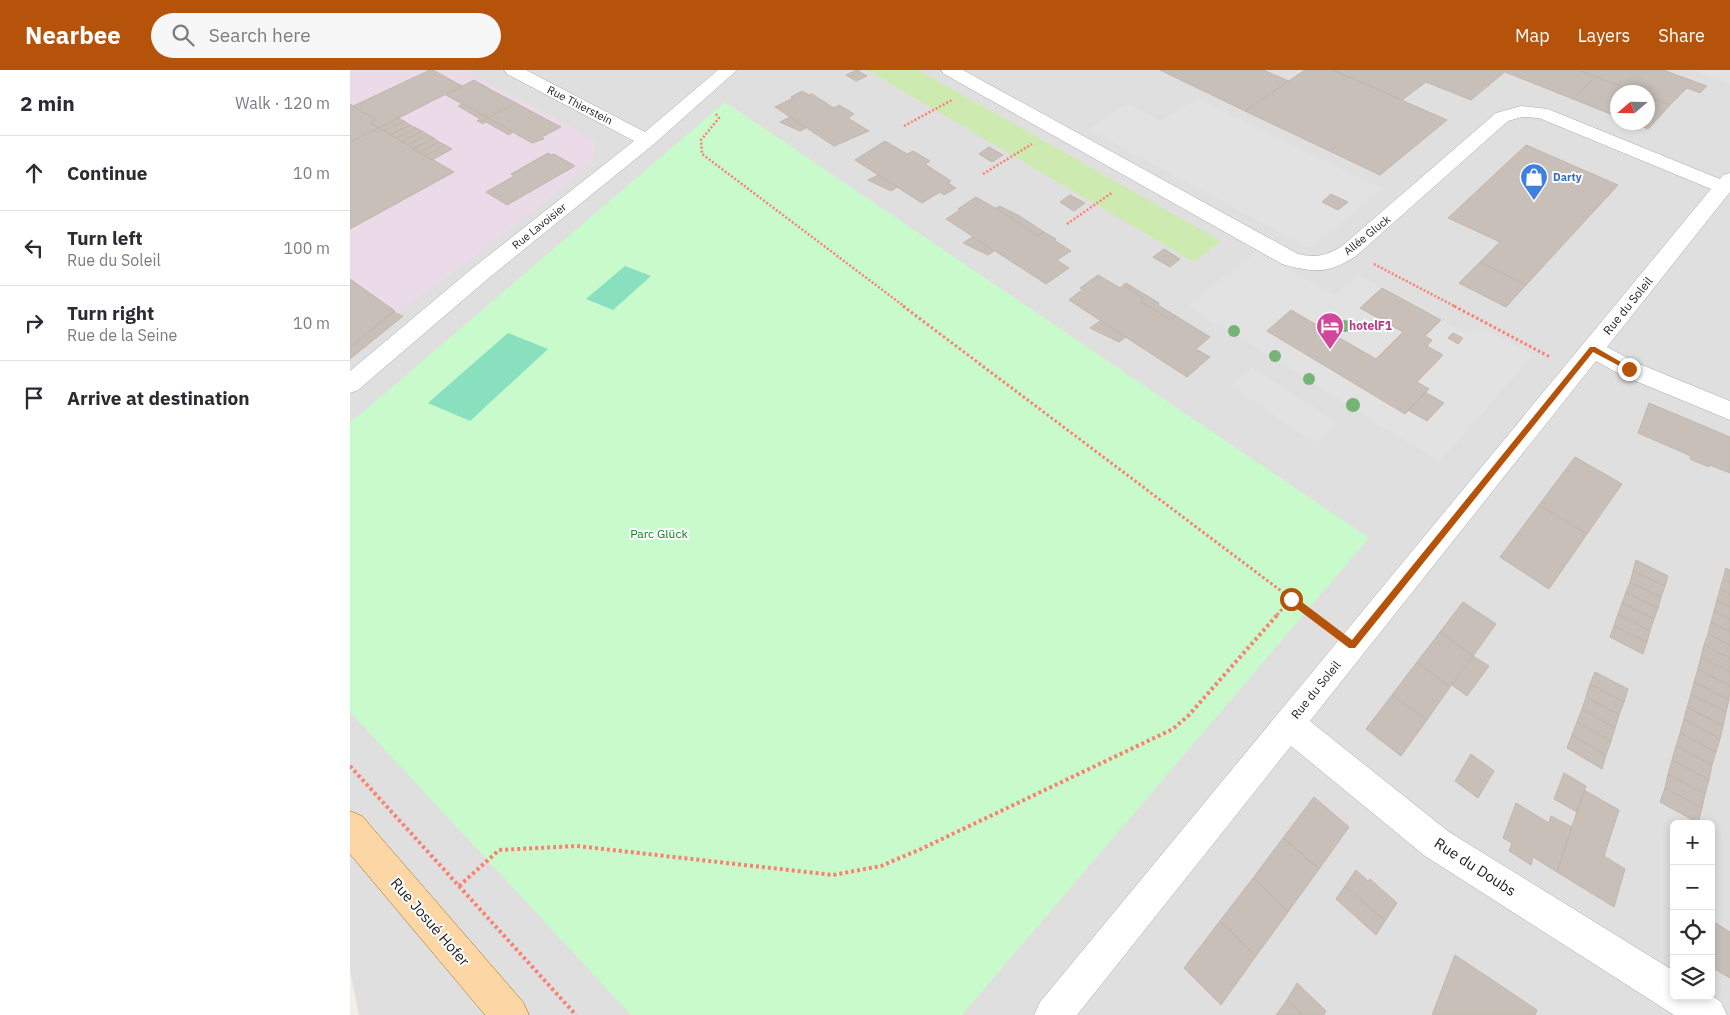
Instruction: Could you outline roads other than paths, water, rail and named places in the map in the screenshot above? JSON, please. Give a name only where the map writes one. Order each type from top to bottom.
[{"type":"main road","name":"Rue Josué Hofer","points":[[350,828],[510,1015]]},
{"type":"street","name":"Rue Thierstein","points":[[513,70],[647,140]]},
{"type":"street","name":"Rue Lavoisier","points":[[350,384],[482,272],[647,140],[728,70]]},
{"type":"street","name":"Allée Gluck","points":[[950,70],[1290,259],[1309,265],[1330,263],[1349,251],[1502,117],[1521,110],[1542,112],[1727,183]]},
{"type":"street","name":"Rue du Soleil","points":[[1053,1015],[1727,183]]},
{"type":"street","points":[[1592,349],[1629,369],[1730,411]]},
{"type":"street","name":"Rue du Doubs","points":[[1289,724],[1437,844],[1670,990]]},
{"type":"street","points":[[1684,1000],[1708,1015]]},
{"type":"place","name":"Darty","points":[[1534,201]]},
{"type":"place","name":"hotelF1","points":[[1330,350]]},
{"type":"park label","name":"Parc Glück","points":[[659,534]]}]
